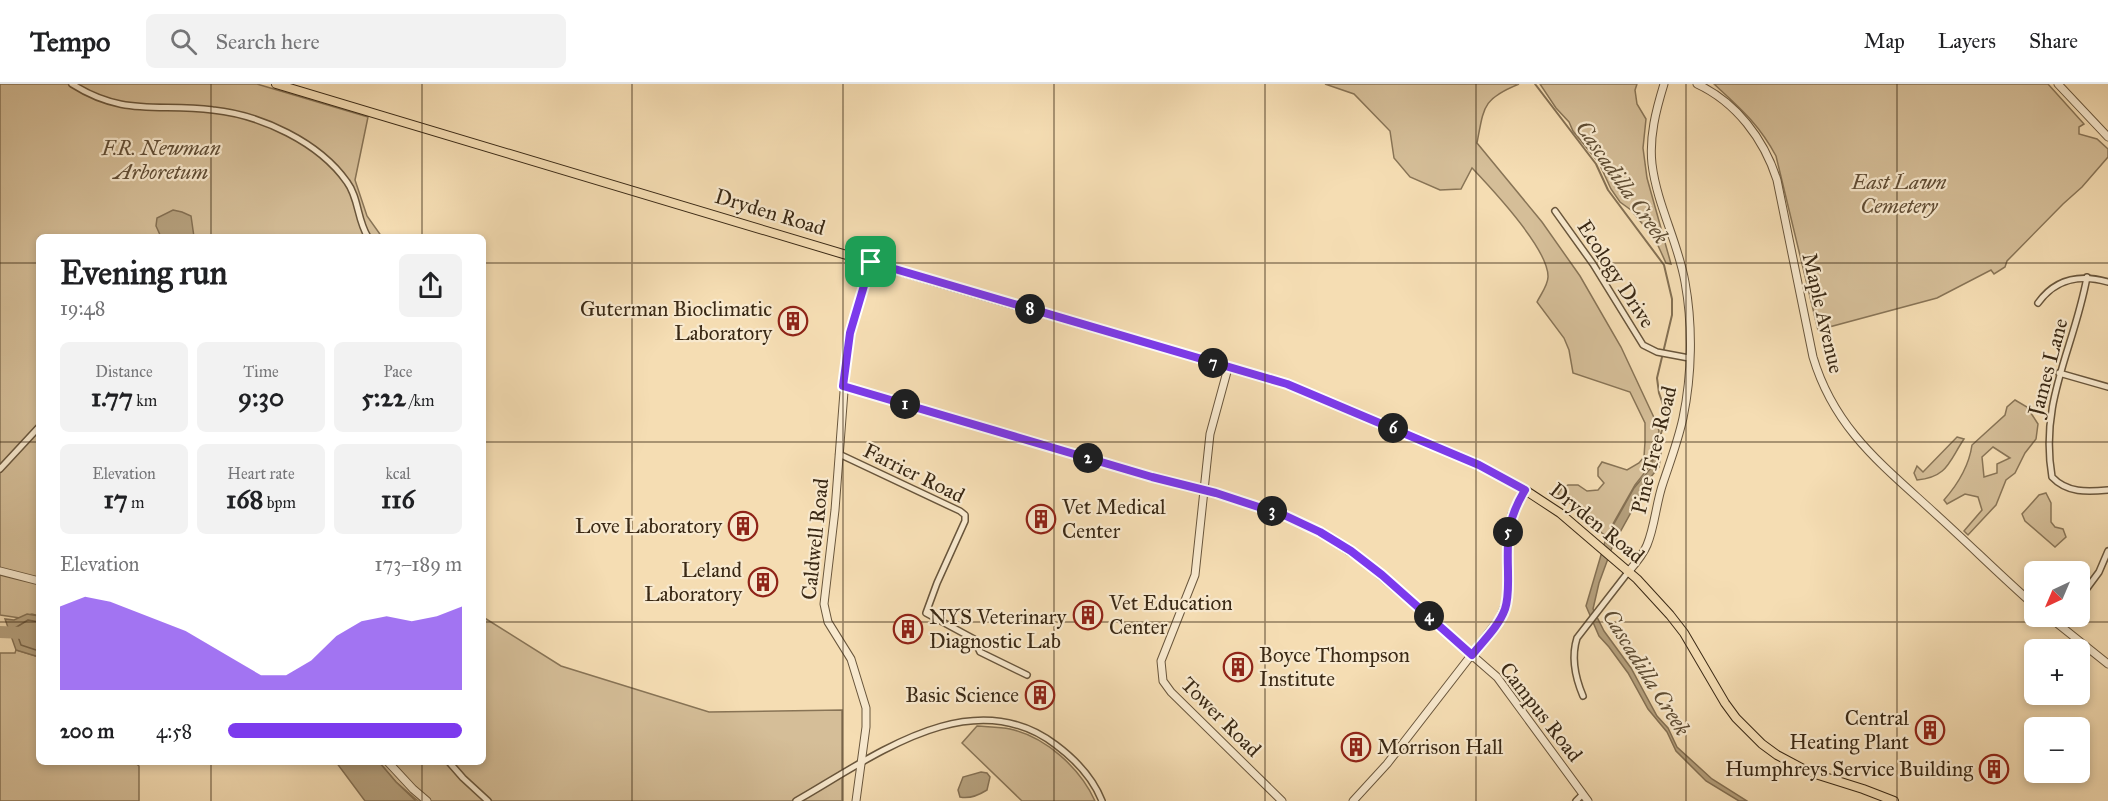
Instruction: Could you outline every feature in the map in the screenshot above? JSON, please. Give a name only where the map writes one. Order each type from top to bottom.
[{"type":"main road","name":"Dryden Road","points":[[276,84],[1287,384],[1479,465],[1525,490],[1560,513],[1629,571],[1670,615],[1695,650],[1725,703],[1736,718],[1762,744],[1809,772],[1894,801]]},
{"type":"street","points":[[72,84],[94,96],[136,108],[213,110],[256,119],[276,127],[314,149],[343,176],[354,194],[366,234]]},
{"type":"street","name":"Pine Tree Road","points":[[1629,571],[1642,555],[1650,539],[1657,501],[1683,416],[1688,388],[1689,310],[1685,281],[1652,164],[1654,120],[1664,84]]},
{"type":"street","name":"Maple Avenue","points":[[1697,84],[1718,96],[1732,109],[1758,138],[1772,165],[1813,357],[1822,385],[1839,417],[1892,474],[2024,596]]},
{"type":"street","points":[[2058,84],[2108,137]]},
{"type":"street","name":"Ecology Drive","points":[[1555,211],[1593,264],[1643,345],[1657,352],[1689,358]]},
{"type":"street","name":"Caldwell Road","points":[[856,801],[866,723],[865,704],[851,659],[828,622],[824,608],[824,594],[832,543],[843,386],[850,333],[871,262]]},
{"type":"street","points":[[2038,303],[2047,292],[2069,279],[2086,277],[2108,282]]},
{"type":"street","name":"James Lane","points":[[2086,277],[2082,306],[2059,373],[2052,402],[2049,430],[2052,477],[2067,489],[2086,492],[2108,490]]},
{"type":"street","name":"Tower Road","points":[[1228,368],[1210,434],[1195,575],[1163,654],[1162,677],[1171,692],[1282,801]]},
{"type":"street","points":[[2059,373],[2108,387]]},
{"type":"street","name":"Campus Road","points":[[843,386],[1152,477],[1216,493],[1286,516],[1336,542],[1373,568],[1497,677],[1588,801]]},
{"type":"street","points":[[0,469],[36,430]]},
{"type":"street","name":"Farrier Road","points":[[839,454],[965,515],[966,521],[937,583],[926,613],[974,639],[980,652],[1027,675]]},
{"type":"street","points":[[1353,801],[1387,764],[1494,627],[1505,609],[1508,592],[1509,524],[1525,490]]},
{"type":"street","points":[[2090,584],[2099,572],[2108,551]]},
{"type":"street","points":[[0,571],[36,580]]},
{"type":"street","points":[[1583,696],[1574,663],[1577,638],[1629,571]]},
{"type":"street","points":[[2062,627],[2108,664]]},
{"type":"street","points":[[796,801],[880,752],[915,735],[970,720],[998,721],[1025,728],[1040,735],[1059,747],[1083,769],[1102,801]]},
{"type":"street","points":[[391,765],[412,789],[427,801]]},
{"type":"street","points":[[452,765],[488,801]]},
{"type":"street","points":[[1576,801],[1582,795]]},
{"type":"green space","name":"F.R. Newman Arboretum","points":[[0,84],[257,84],[368,117],[355,180],[367,216],[380,234],[36,234],[36,615],[32,614],[20,618],[0,615]]},
{"type":"green space","points":[[1325,84],[1519,84],[1491,100],[1481,121],[1477,143],[1542,222],[1580,276],[1621,347],[1659,431],[1650,466],[1635,485],[1606,536],[1598,530],[1589,514],[1574,500],[1570,503],[1558,494],[1568,485],[1578,485],[1587,491],[1598,490],[1604,483],[1598,476],[1598,468],[1602,462],[1627,470],[1644,457],[1645,423],[1630,392],[1573,373],[1569,350],[1564,338],[1537,302],[1548,280],[1546,265],[1518,220],[1472,168],[1461,189],[1440,190],[1410,177],[1394,158],[1390,131],[1354,94]]},
{"type":"green space","points":[[1540,84],[1637,84],[1635,90],[1637,104],[1646,119],[1643,148],[1647,178],[1671,264],[1666,263],[1655,239],[1631,210],[1620,202],[1599,163]]},
{"type":"green space","name":"East Lawn Cemetery","points":[[1714,84],[2048,84],[2084,124],[2079,127],[2079,134],[2097,139],[2108,149],[2108,157],[2082,187],[2007,261],[2005,267],[1994,274],[1991,270],[1937,298],[1818,330],[1776,156],[1756,125]]},
{"type":"green space","points":[[2015,400],[2027,407],[2038,424],[2036,439],[2025,453],[2015,473],[2006,480],[1996,505],[1968,535],[1964,531],[1982,510],[1978,497],[1965,494],[1947,504],[1944,500],[1962,474],[1972,445],[2005,415],[2007,407]],"holes":[[[1993,447],[2010,458],[1997,464],[1997,473],[1984,477],[1982,457]]]},
{"type":"green space","points":[[1957,437],[1964,439],[1942,472],[1917,480],[1914,473],[1917,466],[1923,472]]},
{"type":"green space","points":[[2046,493],[2051,503],[2051,522],[2055,527],[2063,529],[2066,537],[2055,547],[2025,521],[2022,514],[2039,495]]},
{"type":"green space","points":[[486,619],[561,666],[709,712],[842,710],[842,801],[418,801],[396,782],[382,765],[486,765]]},
{"type":"green space","points":[[16,650],[36,656],[36,765],[138,765],[139,801],[0,801],[0,653],[15,653]]},
{"type":"green space","points":[[977,726],[1010,729],[1036,739],[1049,747],[1071,766],[1089,789],[1095,801],[1022,801],[962,743]]},
{"type":"water","points":[[173,210],[182,212],[191,216],[194,234],[160,234],[156,226],[157,218]]},
{"type":"water","points":[[1656,447],[1661,453],[1659,467],[1650,478],[1613,545],[1599,583],[1593,609],[1604,631],[1631,668],[1657,716],[1668,728],[1677,747],[1712,779],[1747,801],[1739,801],[1706,781],[1676,751],[1667,732],[1648,709],[1628,673],[1599,636],[1586,606],[1606,538],[1634,488],[1651,468]]},
{"type":"water","points":[[27,614],[36,616],[36,656],[16,650],[5,619],[14,620]]},
{"type":"water","points":[[338,765],[382,765],[416,801],[365,801]]},
{"type":"water","points":[[981,772],[987,773],[990,777],[987,790],[974,796],[960,797],[958,790],[963,777]]},
{"type":"waterway","name":"Cascadilla Creek","points":[[1535,84],[1596,164],[1608,190],[1664,265],[1672,299],[1672,315],[1657,378],[1665,410],[1665,419],[1657,448]]},
{"type":"waterway","points":[[0,632],[36,635]]},
{"type":"place","name":"Guterman Bioclimatic Laboratory","points":[[793,321]]},
{"type":"place","name":"Vet Medical Center","points":[[1041,519]]},
{"type":"place","name":"Love Laboratory","points":[[743,526]]},
{"type":"place","name":"Leland Laboratory","points":[[763,582]]},
{"type":"place","name":"Vet Education Center","points":[[1088,615]]},
{"type":"place","name":"NYS Veterinary Diagnostic Lab","points":[[908,629]]},
{"type":"place","name":"Boyce Thompson Institute","points":[[1238,667]]},
{"type":"place","name":"Basic Science","points":[[1040,695]]},
{"type":"place","name":"Central Heating Plant","points":[[1930,730]]},
{"type":"place","name":"Morrison Hall","points":[[1356,747]]},
{"type":"place","name":"Humphreys Service Building","points":[[1994,769]]},
{"type":"route","points":[[871,262],[1287,384],[1479,465],[1525,490],[1509,524],[1508,592],[1505,609],[1500,618],[1472,655],[1382,575],[1351,551],[1320,532],[1286,516],[1216,493],[1152,477],[843,386],[850,333],[871,262]]}]
